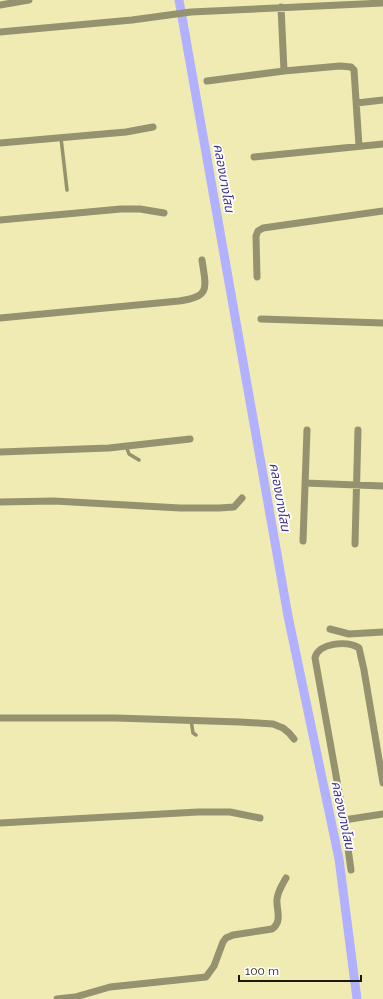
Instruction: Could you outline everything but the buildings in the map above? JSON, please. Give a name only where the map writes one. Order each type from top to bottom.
[{"type":"street","points":[[0,5],[29,0]]},
{"type":"street","points":[[0,32],[132,20],[191,12],[347,2],[383,3]]},
{"type":"street","points":[[281,7],[284,71]]},
{"type":"street","points":[[207,81],[284,71],[340,66],[352,67],[354,70],[357,103],[359,146]]},
{"type":"street","points":[[357,103],[383,100]]},
{"type":"street","points":[[0,143],[126,132],[154,127]]},
{"type":"street","points":[[254,157],[383,144]]},
{"type":"street","points":[[0,220],[121,209],[140,209],[164,213]]},
{"type":"street","points":[[257,277],[256,236],[258,231],[263,228],[383,211]]},
{"type":"street","points":[[0,318],[179,301],[196,298],[201,295],[205,284],[202,260]]},
{"type":"street","points":[[261,319],[383,323]]},
{"type":"street","points":[[303,541],[307,430]]},
{"type":"street","points":[[355,544],[358,430]]},
{"type":"street","points":[[0,452],[71,450],[190,439]]},
{"type":"street","points":[[305,483],[383,486]]},
{"type":"street","points":[[0,502],[54,501],[173,508],[219,508],[234,507],[242,498]]},
{"type":"street","points":[[330,629],[350,634],[383,632]]},
{"type":"street","points":[[351,870],[344,820],[316,664],[316,653],[320,649],[333,644],[348,644],[359,648],[383,783]]},
{"type":"street","points":[[0,718],[110,718],[272,724],[283,728],[294,739]]},
{"type":"street","points":[[0,823],[198,812],[230,812],[260,818]]},
{"type":"street","points":[[344,820],[383,814]]},
{"type":"street","points":[[57,999],[75,997],[110,987],[206,977],[214,966],[226,938],[233,935],[272,929],[276,926],[278,922],[278,892],[286,878]]},
{"type":"lane","points":[[61,138],[66,190]]},
{"type":"lane","points":[[126,446],[129,454],[139,460]]},
{"type":"lane","points":[[190,720],[193,733],[196,735]]},
{"type":"waterway","name":"คลองบางโสน","points":[[179,0],[288,616],[339,859],[357,999]]}]
